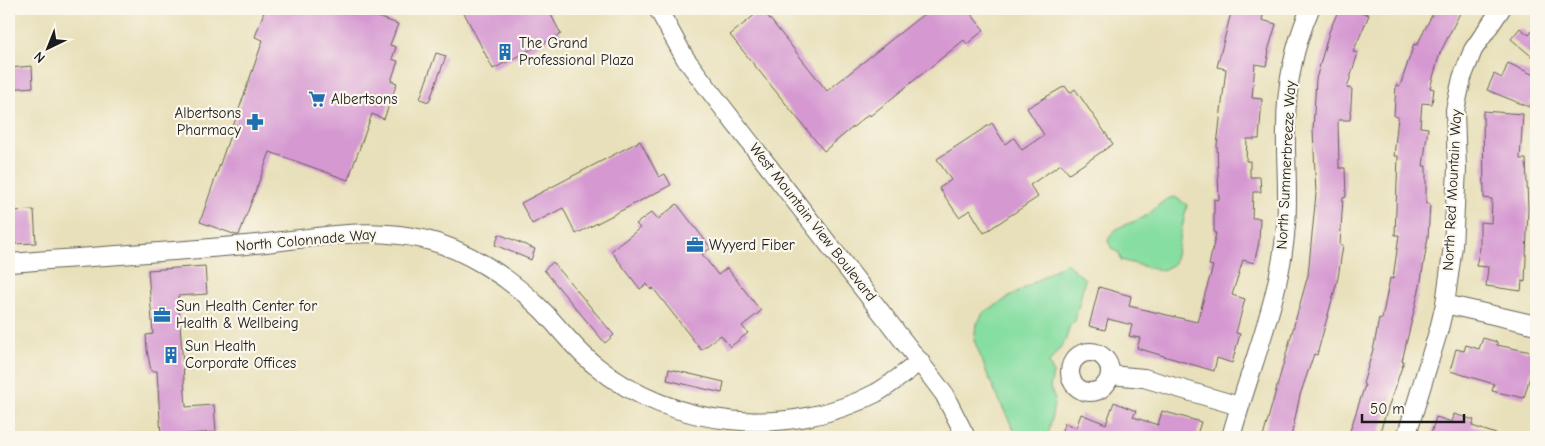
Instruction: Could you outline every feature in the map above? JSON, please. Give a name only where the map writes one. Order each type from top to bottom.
[{"type":"street","name":"West Mountain View Boulevard","points":[[658,9],[685,58],[944,394],[966,437]]},
{"type":"street","name":"North Summerbreeze Way","points":[[1231,437],[1276,290],[1286,226],[1288,88],[1294,54],[1310,9]]},
{"type":"street","name":"North Red Mountain Way","points":[[1406,437],[1445,304],[1452,246],[1457,169],[1455,110],[1462,78],[1473,50],[1500,9]]},
{"type":"street","name":"North Colonnade Way","points":[[9,263],[250,245],[358,232],[391,233],[424,239],[459,252],[504,278],[539,307],[596,366],[648,399],[710,417],[754,422],[791,420],[821,414],[846,406],[876,392],[920,361]]},
{"type":"street","points":[[1445,304],[1536,325]]},
{"type":"street","points":[[1110,375],[1144,378],[1239,406]]},
{"type":"green space","points":[[1175,197],[1187,205],[1174,264],[1163,270],[1157,270],[1121,260],[1119,253],[1112,249],[1108,241],[1114,231],[1141,219],[1163,202]]},
{"type":"green space","points":[[1066,263],[1085,279],[1075,321],[1070,325],[1066,339],[1049,363],[1053,373],[1050,388],[1055,399],[1048,437],[1017,437],[990,381],[974,340],[976,326],[983,313]]},
{"type":"building","name":"Albertsons","points":[[265,9],[355,9],[398,24],[390,45],[396,47],[392,59],[398,61],[391,81],[397,83],[384,119],[372,114],[348,180],[270,152],[239,235],[236,235],[200,222],[263,40],[255,37]]},
{"type":"building","name":"The Grand Professional Plaza","points":[[462,9],[548,9],[561,34],[493,69]]},
{"type":"building","points":[[762,9],[827,91],[930,9],[967,9],[984,30],[967,44],[964,40],[824,151],[730,35]]},
{"type":"building","points":[[1232,9],[1252,9],[1264,12],[1262,20],[1276,24],[1268,51],[1266,66],[1255,64],[1252,98],[1262,99],[1259,139],[1247,139],[1246,161],[1250,161],[1250,177],[1260,177],[1261,192],[1253,192],[1252,218],[1260,218],[1259,242],[1254,263],[1243,260],[1232,295],[1245,299],[1236,333],[1240,334],[1232,363],[1217,358],[1214,371],[1137,348],[1140,338],[1129,336],[1132,325],[1108,319],[1105,330],[1089,326],[1099,287],[1131,296],[1129,306],[1197,322],[1213,266],[1209,265],[1216,233],[1214,233],[1214,199],[1219,200],[1217,145],[1226,69],[1217,67]]},
{"type":"building","points":[[1339,9],[1355,9],[1369,15],[1353,52],[1358,53],[1347,88],[1352,89],[1350,120],[1338,120],[1339,168],[1345,168],[1346,197],[1343,198],[1340,245],[1343,245],[1338,278],[1317,355],[1314,354],[1300,395],[1291,437],[1263,437],[1308,275],[1316,194],[1313,130],[1316,79],[1329,32]]},
{"type":"building","points":[[1435,9],[1462,9],[1440,53],[1430,88],[1434,89],[1432,104],[1422,103],[1420,127],[1428,128],[1423,166],[1426,166],[1426,204],[1430,204],[1428,237],[1420,286],[1402,361],[1404,361],[1378,437],[1348,437],[1365,385],[1363,384],[1374,346],[1379,318],[1382,319],[1390,278],[1393,279],[1399,235],[1395,235],[1398,156],[1394,156],[1398,117],[1394,116],[1396,85],[1400,86],[1414,44],[1417,45]]},
{"type":"building","points":[[1536,26],[1536,60],[1511,39],[1520,28],[1529,35]]},
{"type":"building","points":[[436,53],[446,56],[429,102],[420,99]]},
{"type":"building","points":[[1508,63],[1536,76],[1536,90],[1529,107],[1487,90],[1494,74],[1502,78]]},
{"type":"building","points":[[32,66],[33,87],[9,89],[9,68]]},
{"type":"building","points":[[1065,86],[1070,93],[1075,89],[1113,144],[1069,174],[1061,164],[1030,185],[1038,197],[984,233],[970,210],[959,217],[939,188],[951,180],[937,159],[992,123],[1005,144],[1014,138],[1022,150],[1044,135],[1027,108]]},
{"type":"building","points":[[1483,111],[1523,114],[1520,159],[1526,159],[1528,208],[1525,282],[1522,281],[1521,291],[1486,286],[1488,267],[1476,266],[1480,248],[1480,222],[1491,223],[1492,199],[1484,198]]},
{"type":"building","points":[[640,141],[659,177],[665,174],[671,185],[576,234],[563,208],[532,224],[521,203]]},
{"type":"building","points":[[677,204],[711,248],[702,254],[718,275],[727,268],[761,311],[742,326],[748,333],[730,347],[721,335],[701,350],[653,288],[651,290],[647,284],[640,289],[611,251],[640,228],[636,224],[652,212],[658,219]]},
{"type":"building","points":[[34,210],[36,243],[13,244],[11,211]]},
{"type":"building","points":[[499,234],[535,249],[531,260],[495,245]]},
{"type":"building","points":[[553,262],[614,335],[605,343],[544,270]]},
{"type":"building","name":"Sun Health Corporate Offices","points":[[205,266],[207,294],[178,296],[186,407],[214,405],[216,432],[161,436],[157,371],[151,371],[147,350],[146,335],[153,334],[148,270]]},
{"type":"building","points":[[1483,338],[1497,342],[1497,345],[1536,353],[1536,370],[1532,369],[1524,398],[1492,391],[1494,384],[1450,371],[1456,349],[1464,351],[1466,345],[1479,349]]},
{"type":"building","points":[[669,369],[724,382],[722,393],[667,380]]},
{"type":"building","points":[[1114,402],[1136,411],[1133,417],[1158,425],[1162,411],[1201,422],[1196,437],[1103,437],[1093,434],[1098,437],[1059,437],[1065,423],[1076,428],[1081,414],[1106,424]]},
{"type":"building","points":[[1454,414],[1474,420],[1472,426],[1499,435],[1499,437],[1430,437],[1436,417],[1452,422]]},
{"type":"place","name":"The Grand Professional Plaza","points":[[505,52]]},
{"type":"place","name":"Albertsons","points":[[317,99]]},
{"type":"place","name":"Albertsons Pharmacy","points":[[255,122]]},
{"type":"place","name":"Wyyerd Fiber","points":[[695,245]]},
{"type":"place","name":"Sun Health Center for Health & Wellbeing","points":[[162,315]]},
{"type":"place","name":"Sun Health Corporate Offices","points":[[171,355]]}]
